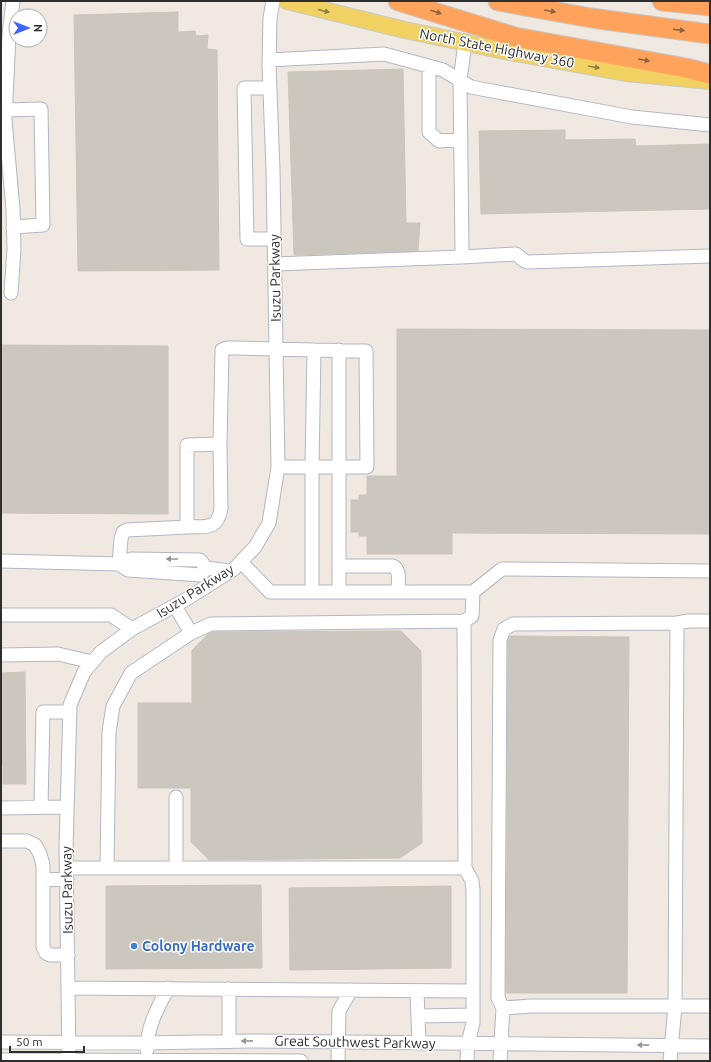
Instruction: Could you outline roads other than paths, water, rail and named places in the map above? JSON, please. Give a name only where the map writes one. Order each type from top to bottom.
[{"type":"highway","points":[[398,1],[515,37],[686,68],[710,74]]},
{"type":"highway","points":[[498,1],[591,18],[710,34]]},
{"type":"highway","points":[[662,1],[710,6]]},
{"type":"main road","name":"North State Highway 360","points":[[287,1],[391,27],[465,43],[626,73],[710,81]]},
{"type":"street","name":"Isuzu Parkway","points":[[70,1060],[67,807],[70,705],[84,672],[101,652],[132,629],[175,606],[230,571],[256,547],[268,523],[278,467],[275,264],[269,60],[270,18],[273,1]]},
{"type":"street","points":[[461,257],[460,80],[465,43]]},
{"type":"street","points":[[8,48],[4,117],[4,145],[13,227],[14,249],[11,293]]},
{"type":"street","points":[[269,60],[384,54],[443,70],[471,87],[632,117],[710,125]]},
{"type":"street","points":[[429,66],[429,132],[439,141],[461,139]]},
{"type":"street","points":[[270,88],[244,88],[245,176],[247,239],[274,239]]},
{"type":"street","points":[[4,117],[41,109],[43,225],[13,227]]},
{"type":"street","points":[[275,264],[516,254],[526,262],[710,256]]},
{"type":"street","points":[[119,564],[123,532],[128,530],[209,526],[215,524],[219,519],[221,510],[220,444],[222,350],[232,348],[366,351],[368,467],[278,467]]},
{"type":"street","points":[[312,592],[314,350]]},
{"type":"street","points":[[339,350],[339,592]]},
{"type":"street","points":[[187,527],[187,444],[220,444]]},
{"type":"street","points":[[1,561],[119,564],[131,559],[200,560],[206,568],[230,571]]},
{"type":"street","points":[[241,562],[270,592],[473,592],[502,569],[710,571]]},
{"type":"street","points":[[339,566],[393,566],[398,572],[398,592]]},
{"type":"street","points":[[107,868],[109,732],[113,706],[131,673],[191,633],[211,624],[464,621],[472,616],[473,592]]},
{"type":"street","points":[[175,606],[191,633]]},
{"type":"street","points":[[1,615],[111,615],[132,629]]},
{"type":"street","points":[[464,621],[465,868],[472,881],[473,890],[473,1023],[468,1043],[467,1061]]},
{"type":"street","points":[[500,1061],[500,1044],[504,1008],[498,998],[500,640],[504,629],[513,624],[677,623],[688,621],[710,621]]},
{"type":"street","points":[[670,1061],[670,1045],[675,1006],[677,623]]},
{"type":"street","points":[[1,655],[58,654],[92,662]]},
{"type":"street","points":[[41,807],[43,712],[70,712]]},
{"type":"street","points":[[176,797],[176,868]]},
{"type":"street","points":[[1,808],[67,807]]},
{"type":"street","points":[[1,841],[27,842],[35,844],[43,865],[43,947],[46,953],[50,955],[68,955]]},
{"type":"street","points":[[43,880],[67,874],[107,868],[465,868]]},
{"type":"street","points":[[68,988],[473,991]]},
{"type":"street","points":[[147,1061],[147,1043],[152,1019],[168,988]]},
{"type":"street","points":[[228,989],[228,1041]]},
{"type":"street","points":[[338,1061],[339,1011],[352,990]]},
{"type":"street","points":[[417,991],[419,1043]]},
{"type":"street","points":[[504,1008],[531,1006],[710,1006]]},
{"type":"street","points":[[418,1016],[473,1015]]},
{"type":"street","name":"Great Southwest Parkway","points":[[1,1042],[147,1043],[228,1041],[710,1046]]},
{"type":"street","name":"Great Southwest Parkway","points":[[1,1060],[301,1061]]},
{"type":"place","name":"Colony Hardware","points":[[134,946]]}]
